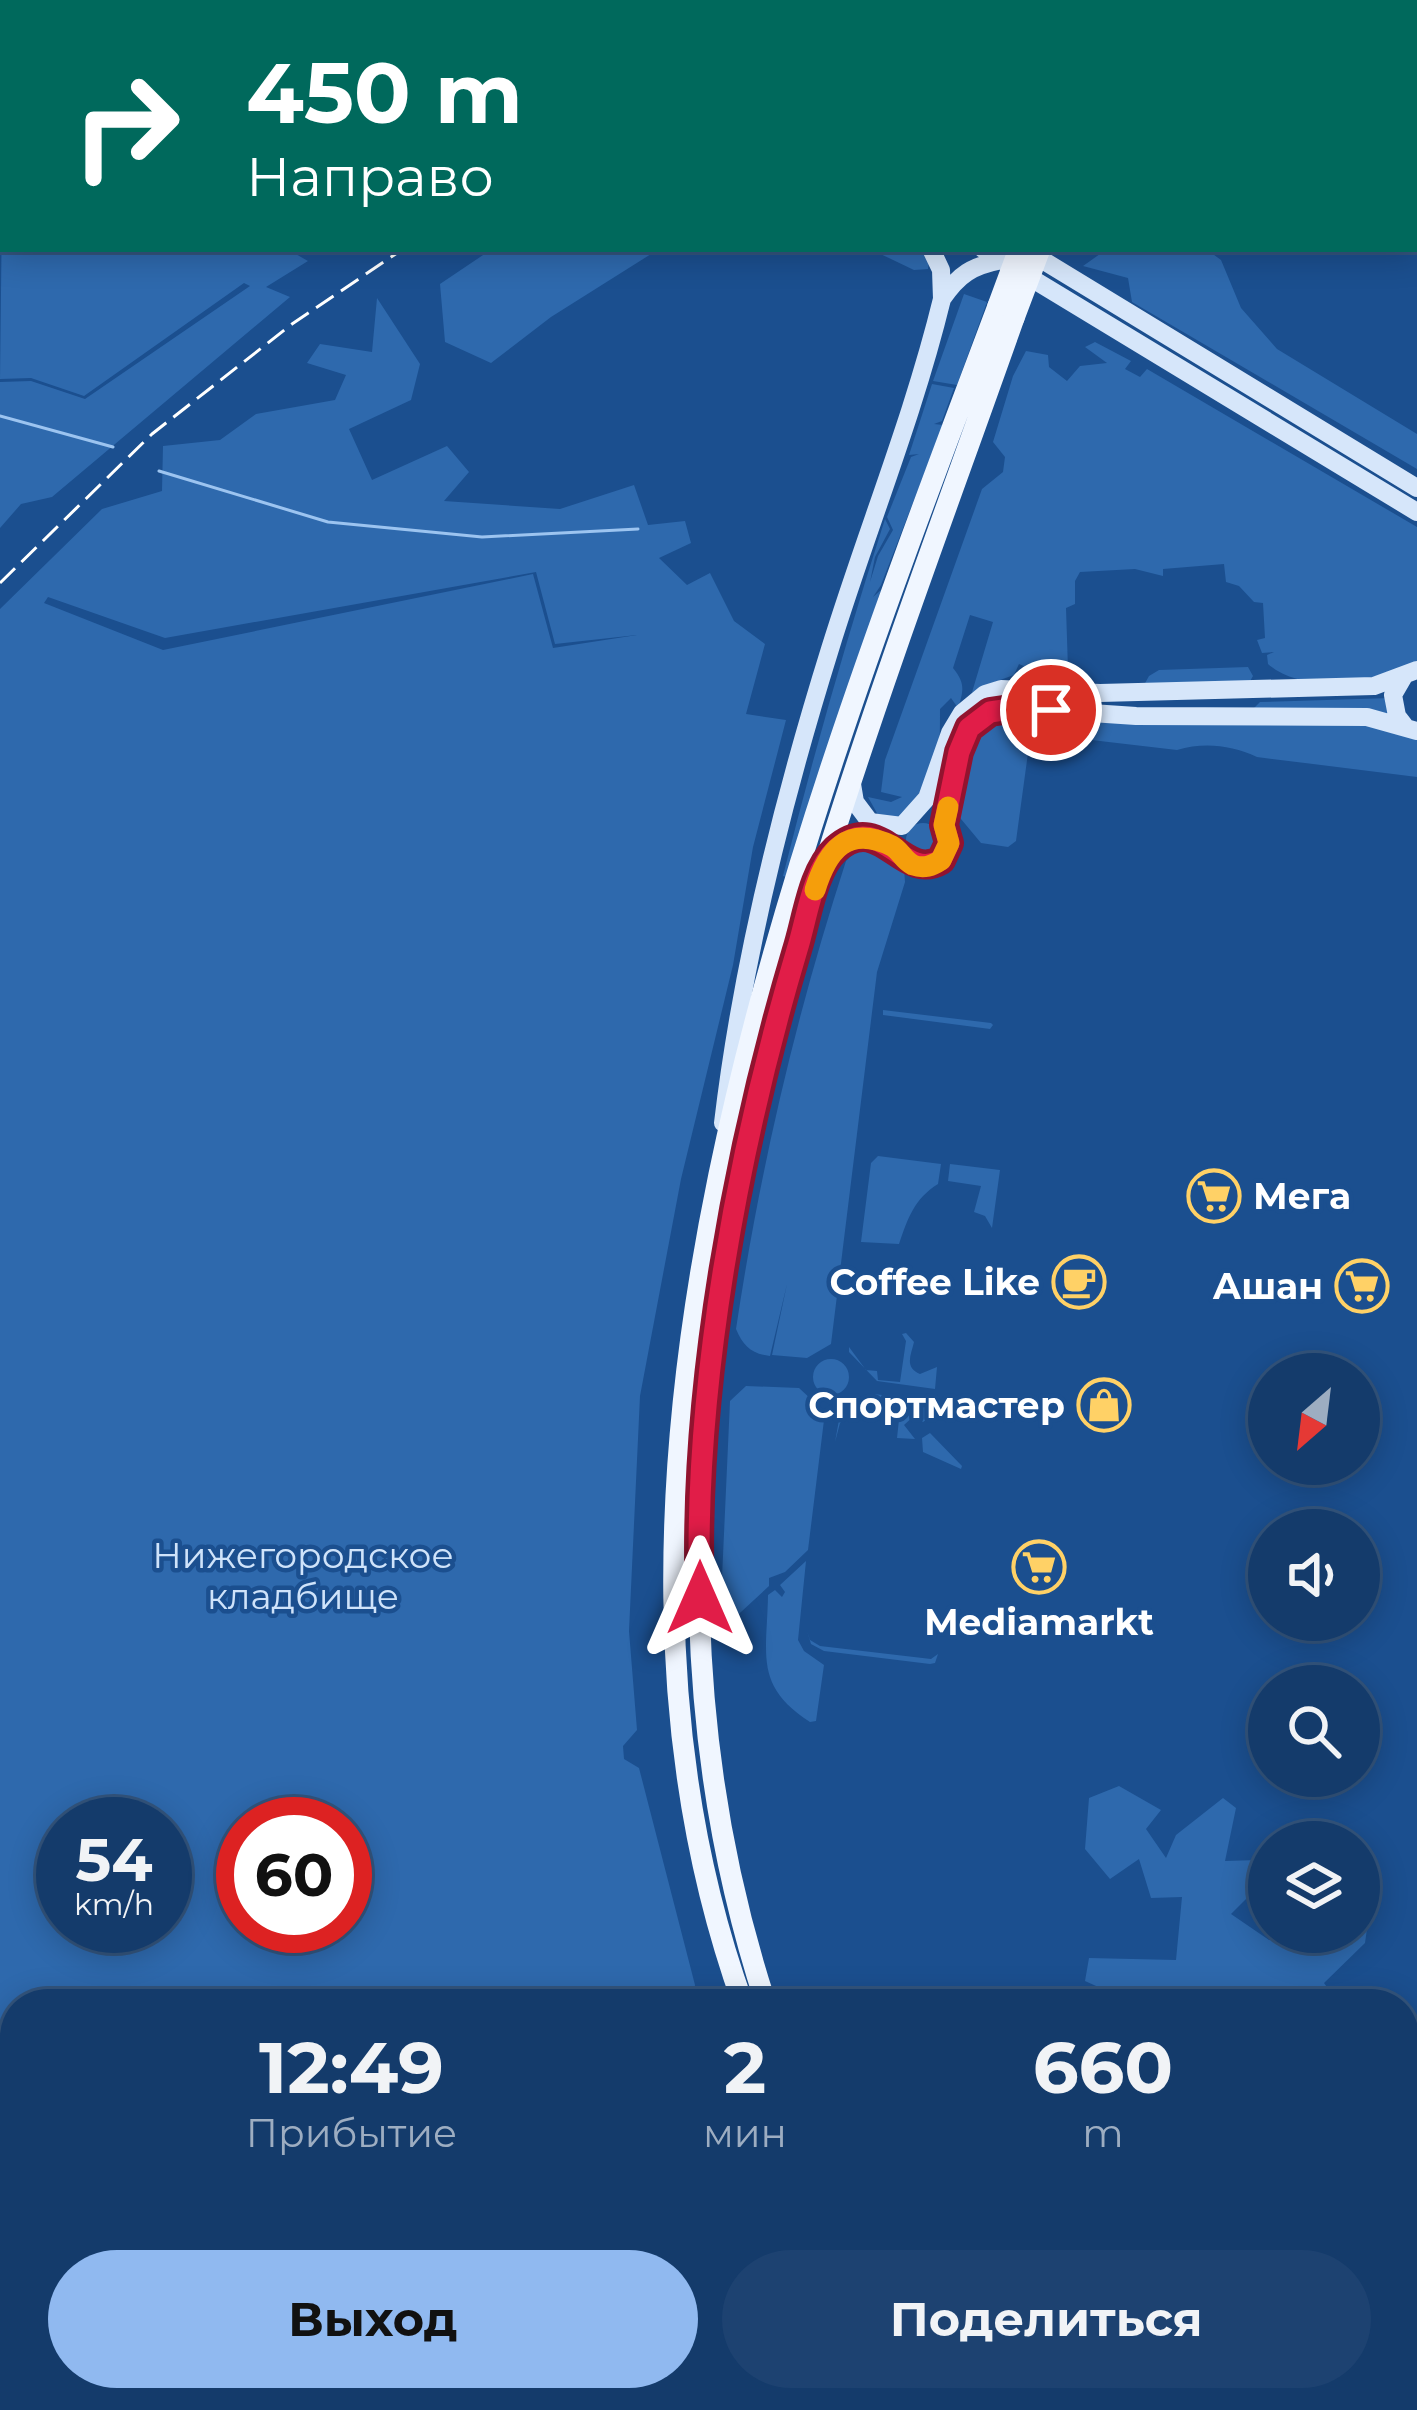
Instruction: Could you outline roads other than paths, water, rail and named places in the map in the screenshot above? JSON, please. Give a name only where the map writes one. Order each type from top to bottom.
[{"type":"main road","points":[[932,252],[941,270],[942,299]]},
{"type":"main road","points":[[716,1178],[802,854],[875,640],[1006,312],[1038,252]]},
{"type":"main road","points":[[762,1989],[722,1847],[708,1744],[699,1566],[702,1486],[734,1213],[784,995],[1006,312],[1015,253]]},
{"type":"main road","points":[[1015,253],[1417,512]]},
{"type":"main road","points":[[739,1989],[704,1868],[685,1743],[675,1564],[683,1412],[730,1066],[757,926],[810,713],[942,299],[972,266],[1015,253],[1417,488]]},
{"type":"main road","points":[[1410,673],[1396,685],[1393,706],[1410,728]]},
{"type":"main road","points":[[898,849],[908,821],[927,798],[950,733],[962,713],[985,694],[1001,689],[1375,686],[1410,673]]},
{"type":"main road","points":[[824,861],[853,838],[898,849],[914,865],[941,860],[949,843],[944,825],[963,740],[977,719],[990,712],[1017,708],[1136,716],[1366,717],[1410,728]]},
{"type":"main road","points":[[852,779],[855,802],[870,821],[884,826],[935,818],[944,825]]},
{"type":"waterway","points":[[0,416],[113,447]]},
{"type":"waterway","points":[[159,471],[328,522],[482,537],[638,529]]},
{"type":"railway","points":[[0,583],[152,434],[292,324],[399,252]]},
{"type":"place","name":"Мега","points":[[1214,1196]]},
{"type":"place","name":"Coffee Like","points":[[1079,1282]]},
{"type":"place","name":"Ашан","points":[[1362,1286]]},
{"type":"place","name":"Спортмастер","points":[[1104,1405]]},
{"type":"place","name":"Mediamarkt","points":[[1039,1567]]},
{"type":"park label","name":"Нижегородское кладбище","points":[[303,1576]]}]
